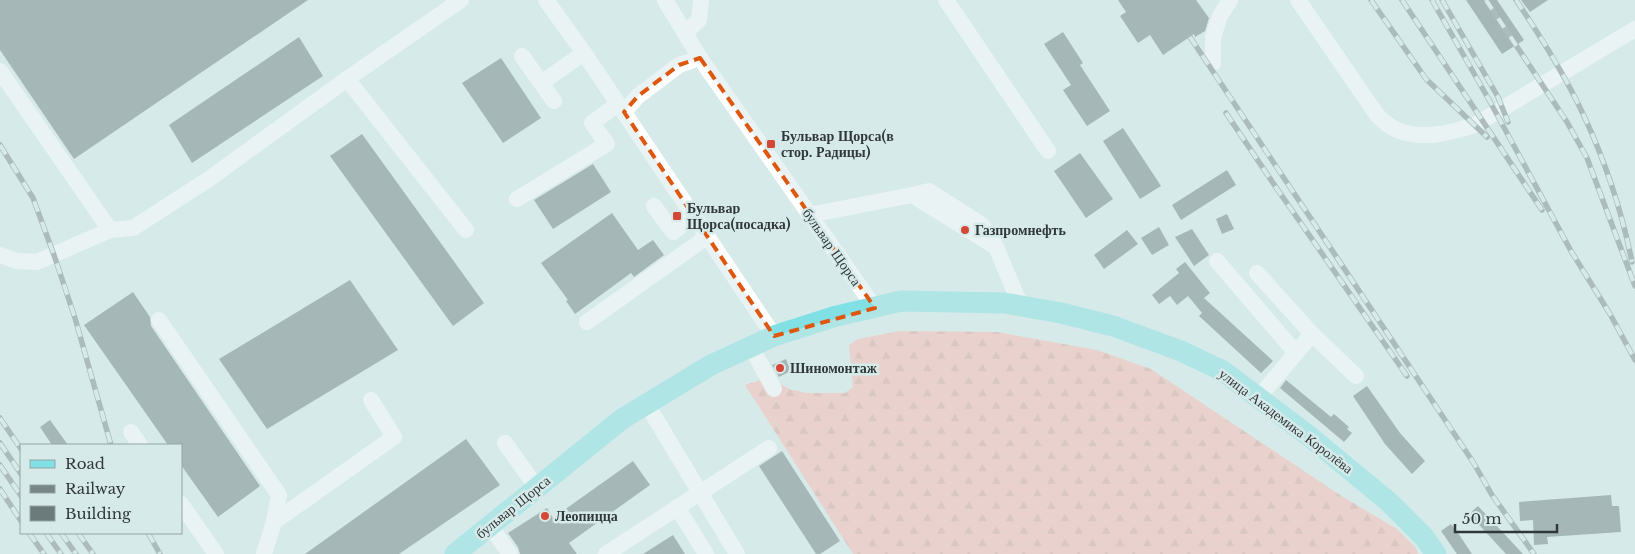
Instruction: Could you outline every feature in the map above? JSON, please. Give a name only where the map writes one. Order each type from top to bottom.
[{"type":"main road","name":"улица Академика Королёва","points":[[875,308],[901,302],[1020,304],[1113,326],[1181,351],[1223,371],[1309,436],[1389,502],[1424,537],[1436,554]]},
{"type":"main road","name":"бульвар Щорса","points":[[461,552],[536,488],[622,419],[646,403],[711,365],[774,336],[832,317],[875,308]]},
{"type":"street","points":[[0,255],[17,262],[37,262],[110,230],[133,228],[209,179],[347,79],[461,0]]},
{"type":"street","points":[[546,0],[584,53],[774,336]]},
{"type":"street","name":"бульвар Щорса","points":[[665,0],[700,58],[875,308]]},
{"type":"street","points":[[685,33],[699,20],[701,0]]},
{"type":"street","points":[[946,0],[1048,151]]},
{"type":"street","points":[[1213,63],[1213,37],[1220,16],[1230,0]]},
{"type":"street","points":[[1298,0],[1377,115],[1394,129],[1418,135],[1456,131],[1474,124],[1635,28]]},
{"type":"street","points":[[541,82],[584,53]]},
{"type":"street","points":[[522,56],[554,101]]},
{"type":"street","points":[[518,199],[607,144],[592,123],[621,108],[679,65],[700,58]]},
{"type":"street","points":[[0,71],[110,230]]},
{"type":"street","points":[[347,79],[466,230]]},
{"type":"street","points":[[809,215],[912,195],[996,247],[1020,304]]},
{"type":"street","points":[[654,206],[673,232],[694,216]]},
{"type":"street","points":[[587,322],[708,236]]},
{"type":"street","points":[[1217,262],[1296,353]]},
{"type":"street","points":[[1257,273],[1312,334],[1356,376]]},
{"type":"street","points":[[159,320],[280,494],[264,554]]},
{"type":"street","points":[[1258,397],[1312,334]]},
{"type":"street","points":[[751,347],[774,389]]},
{"type":"street","points":[[274,522],[394,437],[370,400]]},
{"type":"street","points":[[646,403],[738,554]]},
{"type":"street","points":[[131,432],[139,444]]},
{"type":"street","points":[[505,443],[536,488]]},
{"type":"street","points":[[606,554],[700,491],[769,448]]},
{"type":"street","points":[[182,505],[216,554]]},
{"type":"street","points":[[677,507],[706,554]]},
{"type":"street","points":[[490,526],[510,554]]},
{"type":"highlighted area","points":[[700,58],[875,308],[774,336],[624,112],[638,96],[679,65]]},
{"type":"green space","points":[[899,331],[997,332],[1097,350],[1151,369],[1340,495],[1397,529],[1416,548],[1418,554],[853,554],[745,385],[764,379],[774,380],[789,389],[807,393],[845,393],[853,387],[849,345],[858,339]]},
{"type":"building","points":[[0,0],[308,0],[74,159],[0,50]]},
{"type":"building","points":[[1118,0],[1196,0],[1209,18],[1205,31],[1195,37],[1194,34],[1163,55],[1150,35],[1138,43],[1120,16],[1126,12]]},
{"type":"building","points":[[1466,0],[1497,0],[1524,40],[1502,54]]},
{"type":"building","points":[[1521,0],[1548,0],[1530,12]]},
{"type":"building","points":[[1063,32],[1083,63],[1080,65],[1110,111],[1087,126],[1063,90],[1071,85],[1044,44]]},
{"type":"building","points":[[299,37],[323,76],[192,163],[169,125]]},
{"type":"building","points":[[501,58],[541,118],[503,143],[462,83]]},
{"type":"building","points":[[1123,128],[1161,186],[1140,199],[1103,141]]},
{"type":"building","points":[[362,134],[484,303],[453,326],[330,156]]},
{"type":"building","points":[[1080,153],[1113,199],[1086,218],[1054,171]]},
{"type":"building","points":[[593,164],[611,192],[553,229],[534,200]]},
{"type":"building","points":[[1227,170],[1236,185],[1181,220],[1172,205]]},
{"type":"building","points":[[612,213],[638,250],[653,240],[664,255],[634,277],[631,273],[575,314],[566,301],[568,300],[541,263]]},
{"type":"building","points":[[1227,214],[1234,229],[1222,234],[1216,219]]},
{"type":"building","points":[[1159,227],[1169,245],[1152,255],[1141,238]]},
{"type":"building","points":[[1192,229],[1209,255],[1194,266],[1175,237]]},
{"type":"building","points":[[1127,230],[1138,244],[1104,269],[1094,255]]},
{"type":"building","points":[[1185,262],[1210,293],[1204,298],[1273,361],[1261,373],[1199,316],[1202,313],[1188,296],[1177,305],[1170,296],[1159,304],[1152,295],[1179,273],[1176,269]]},
{"type":"building","points":[[350,280],[398,350],[267,429],[219,359]]},
{"type":"building","points":[[133,292],[150,317],[151,326],[260,486],[218,517],[182,466],[182,444],[167,444],[84,325]]},
{"type":"building","name":"Шиномонтаж","points":[[786,359],[791,371],[779,377],[772,365]]},
{"type":"building","points":[[1286,380],[1331,417],[1334,414],[1349,427],[1347,429],[1352,433],[1344,442],[1280,388]]},
{"type":"building","points":[[1367,386],[1400,433],[1425,461],[1412,474],[1385,444],[1353,396]]},
{"type":"building","points":[[50,420],[67,444],[51,444],[40,427]]},
{"type":"building","points":[[466,439],[500,485],[399,554],[305,554]]},
{"type":"building","points":[[782,451],[840,541],[820,554],[816,554],[759,466]]},
{"type":"building","points":[[633,461],[650,485],[569,543],[577,554],[520,554],[518,547],[508,533],[547,508],[553,518]]},
{"type":"building","points":[[1611,495],[1612,506],[1619,506],[1621,532],[1547,537],[1548,544],[1534,545],[1533,520],[1520,521],[1519,502]]},
{"type":"building","points":[[1478,506],[1523,554],[1506,554],[1469,514]]},
{"type":"building","points":[[1451,524],[1472,554],[1457,554],[1441,531]]},
{"type":"building","points":[[673,535],[685,554],[643,554]]},
{"type":"railway","points":[[1371,0],[1426,79],[1487,137]]},
{"type":"railway","points":[[1402,0],[1542,210]]},
{"type":"railway","points":[[1432,0],[1488,98],[1571,251],[1610,314],[1635,360]]},
{"type":"railway","points":[[1442,0],[1498,97],[1508,122]]},
{"type":"railway","points":[[1486,0],[1567,122],[1587,158],[1635,286]]},
{"type":"railway","points":[[1516,0],[1561,71],[1592,133],[1618,206],[1632,262]]},
{"type":"railway","points":[[1190,37],[1473,462],[1492,495],[1534,554]]},
{"type":"railway","points":[[1226,113],[1407,376]]},
{"type":"railway","points":[[0,145],[33,198],[75,318],[111,444]]},
{"type":"railway","points":[[0,418],[20,448]]},
{"type":"railway","points":[[0,443],[20,473]]},
{"type":"railway","points":[[0,465],[20,495]]},
{"type":"railway","points":[[0,489],[20,519]]},
{"type":"railway","points":[[30,534],[44,554]]},
{"type":"railway","points":[[47,534],[61,554]]},
{"type":"railway","points":[[62,534],[76,554]]},
{"type":"railway","points":[[79,534],[93,554]]},
{"type":"railway","points":[[149,534],[160,554]]},
{"type":"place","name":"Бульвар Щорса(в стор. Радицы)","points":[[771,144]]},
{"type":"place","name":"Бульвар Щорса(посадка)","points":[[677,216]]},
{"type":"place","name":"Газпромнефть","points":[[965,230]]},
{"type":"place","name":"Шиномонтаж","points":[[780,368]]},
{"type":"place","name":"Леопицца","points":[[545,516]]}]
